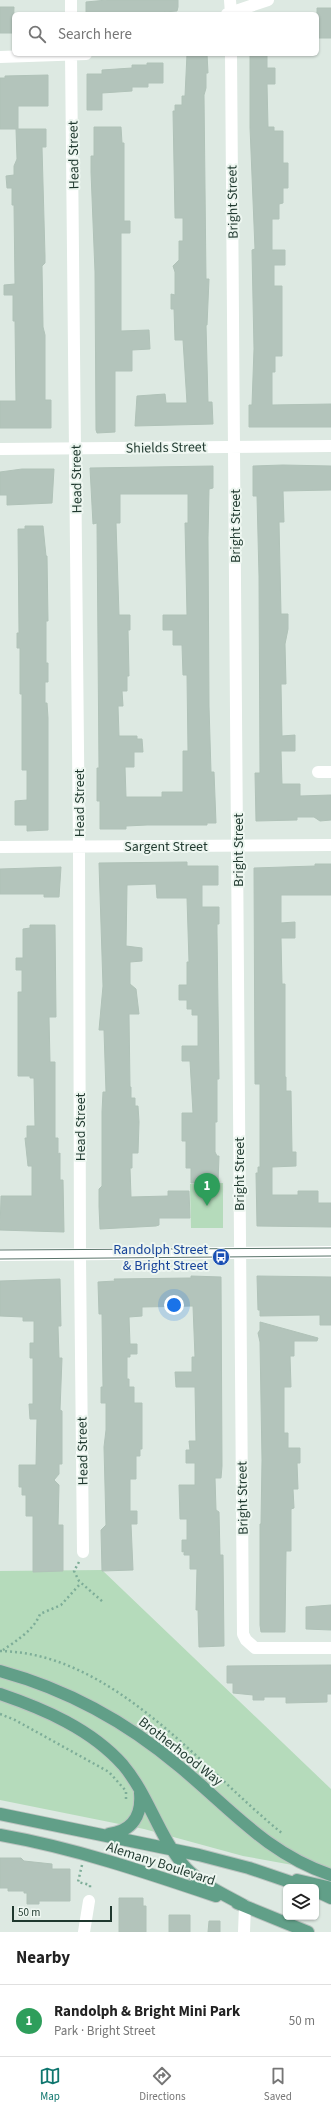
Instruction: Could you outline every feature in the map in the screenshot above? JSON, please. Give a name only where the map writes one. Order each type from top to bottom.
[{"type":"main road","name":"Brotherhood Way","points":[[0,1670],[58,1691],[116,1721],[180,1766],[231,1812],[281,1852],[305,1866],[331,1875]]},
{"type":"main road","points":[[0,1694],[50,1713],[87,1735],[112,1754],[123,1765],[140,1790],[173,1849],[187,1869],[196,1878],[245,1906]]},
{"type":"main road","points":[[102,1834],[123,1830],[133,1822],[141,1806],[140,1790]]},
{"type":"main road","name":"Alemany Boulevard","points":[[0,1814],[173,1849],[249,1868],[296,1884]]},
{"type":"main road","name":"Alemany Boulevard","points":[[0,1835],[46,1844],[85,1854],[245,1906],[308,1932]]},
{"type":"main road","points":[[249,1868],[331,1888]]},
{"type":"main road","points":[[319,1892],[331,1898]]},
{"type":"street","points":[[71,0],[71,12]]},
{"type":"street","points":[[229,12],[230,0]]},
{"type":"street","points":[[235,12],[268,0]]},
{"type":"street","points":[[0,58],[48,56]]},
{"type":"street","name":"Head Street","points":[[72,56],[83,1552]]},
{"type":"street","name":"Bright Street","points":[[231,56],[243,1634],[250,1644],[261,1649],[331,1648]]},
{"type":"street","name":"Shields Street","points":[[0,449],[331,446]]},
{"type":"street","points":[[318,772],[331,772]]},
{"type":"street","name":"Sargent Street","points":[[0,847],[331,845]]},
{"type":"street","points":[[0,1255],[331,1252]]},
{"type":"street","points":[[84,1932],[89,1901]]},
{"type":"street","points":[[244,1932],[245,1906]]},
{"type":"path","points":[[83,1552],[74,1571],[81,1583],[102,1602]]},
{"type":"path","points":[[2,1651],[22,1637],[38,1619],[40,1614],[61,1605],[81,1583]]},
{"type":"path","points":[[0,1714],[15,1720],[109,1772],[126,1791],[126,1805]]},
{"type":"path","points":[[85,1854],[78,1882],[90,1885],[89,1901]]},
{"type":"green space","points":[[223,1183],[223,1228],[191,1228],[190,1184]]},
{"type":"green space","points":[[102,1570],[331,1789],[331,1872],[243,1856],[144,1829],[0,1800],[0,1571]]},
{"type":"building","points":[[107,0],[178,0],[178,7],[177,11],[164,12],[86,12],[86,2]]},
{"type":"building","points":[[0,7],[14,7],[14,12],[12,12],[12,33],[0,33]]},
{"type":"building","points":[[317,8],[331,8],[331,38],[319,38],[319,12],[317,12]]},
{"type":"building","points":[[187,56],[207,56],[208,73],[206,73],[206,88],[204,95],[206,279],[209,279],[206,325],[208,402],[212,402],[213,424],[135,426],[137,396],[165,394],[166,403],[187,403],[183,340],[175,340],[174,309],[171,309],[171,294],[175,295],[175,272],[173,266],[179,260],[179,241],[183,241],[183,218],[175,218],[173,111],[175,111],[175,105],[182,105],[182,96],[185,96]]},
{"type":"building","points":[[250,56],[267,56],[267,68],[275,68],[275,84],[267,84],[268,127],[274,127],[274,131],[283,131],[283,163],[288,163],[288,188],[283,188],[283,203],[279,204],[279,219],[272,219],[272,250],[285,250],[285,265],[274,265],[274,286],[282,286],[282,356],[275,356],[275,372],[272,372],[272,405],[331,404],[331,427],[249,427],[249,405],[252,405],[254,349],[252,250],[255,249],[250,127]]},
{"type":"building","points":[[147,63],[163,63],[163,83],[148,83],[148,87],[132,87],[132,91],[102,93],[102,110],[87,110],[87,74],[102,74],[102,70],[132,68],[132,65],[147,65]]},
{"type":"building","points":[[48,75],[48,106],[18,106],[18,129],[46,129],[46,147],[42,147],[45,256],[45,263],[42,266],[43,327],[45,335],[45,400],[51,400],[51,428],[0,428],[0,401],[16,401],[15,321],[13,321],[13,295],[4,295],[4,285],[15,284],[14,205],[12,205],[12,188],[7,188],[6,176],[14,175],[14,166],[17,159],[16,129],[0,129],[0,78],[5,78],[5,76]]},
{"type":"building","points":[[94,127],[121,127],[122,143],[124,143],[124,221],[130,221],[130,233],[121,233],[121,331],[149,330],[150,349],[132,350],[132,371],[115,371],[115,432],[97,433],[95,272],[91,172],[91,156],[94,156]]},
{"type":"building","points":[[213,466],[213,488],[209,489],[208,538],[209,706],[211,772],[214,772],[216,823],[207,823],[207,825],[126,826],[126,829],[100,829],[100,801],[97,801],[97,768],[99,768],[97,523],[93,524],[90,468]],"holes":[[[120,494],[188,494],[188,523],[185,523],[187,615],[163,615],[163,630],[173,630],[173,645],[182,645],[183,675],[187,675],[188,751],[183,751],[183,792],[162,792],[162,797],[126,797],[125,767],[134,767],[134,752],[143,752],[142,739],[137,739],[137,736],[119,736],[118,706],[123,706],[122,691],[127,691],[127,676],[129,676],[128,630],[130,630],[130,615],[119,615],[116,523],[120,523]]]},
{"type":"building","points":[[253,466],[331,466],[331,490],[283,491],[284,522],[279,522],[281,614],[288,614],[288,629],[285,644],[286,684],[281,684],[282,736],[295,735],[295,751],[281,751],[282,784],[300,784],[300,796],[331,795],[331,820],[320,821],[314,817],[297,817],[297,820],[256,821],[255,773],[260,773],[259,576],[257,496],[253,496]]},
{"type":"building","points":[[22,469],[54,469],[52,503],[7,505],[7,495],[0,495],[0,472]]},
{"type":"building","points":[[25,526],[43,526],[47,556],[48,621],[46,621],[46,663],[48,663],[48,682],[45,682],[45,703],[47,703],[48,718],[48,830],[27,831],[27,825],[15,825],[15,801],[27,800],[27,770],[22,770],[22,694],[20,694],[20,648],[17,648],[17,633],[19,633],[18,529],[25,529]]},
{"type":"building","points":[[187,862],[187,866],[218,866],[218,885],[202,885],[202,907],[219,907],[219,924],[217,924],[217,932],[219,1079],[217,1079],[217,1122],[215,1122],[215,1152],[217,1156],[219,1156],[218,1182],[191,1183],[191,1168],[186,1168],[186,1141],[182,1141],[182,1113],[193,1113],[190,1061],[182,1061],[182,1046],[198,1046],[198,1015],[192,1015],[192,1009],[187,1009],[187,1000],[179,1000],[179,985],[187,985],[187,962],[189,962],[187,898],[157,898],[156,884],[127,885],[126,946],[142,948],[142,961],[130,962],[130,984],[136,989],[139,1014],[129,1014],[131,1098],[135,1098],[135,1106],[138,1106],[139,1122],[138,1153],[132,1153],[132,1168],[130,1168],[131,1197],[168,1196],[168,1191],[189,1191],[190,1218],[159,1218],[159,1225],[156,1226],[100,1229],[99,1189],[102,1186],[102,1112],[103,1092],[106,1092],[104,1030],[99,1030],[103,986],[99,863]]},
{"type":"building","points":[[315,864],[331,864],[331,895],[281,895],[281,923],[295,922],[295,938],[281,938],[282,984],[285,984],[285,1077],[286,1091],[291,1091],[292,1152],[296,1152],[296,1166],[272,1167],[272,1195],[298,1195],[298,1191],[318,1191],[318,1203],[331,1203],[331,1227],[257,1226],[256,1173],[258,1173],[258,1167],[260,1167],[260,1084],[255,1084],[254,868],[315,866]]},
{"type":"building","points":[[61,867],[59,897],[44,897],[44,894],[0,894],[0,869]]},
{"type":"building","points":[[30,925],[55,925],[56,1017],[49,1017],[50,1062],[55,1062],[55,1138],[58,1138],[58,1154],[60,1153],[60,1180],[63,1180],[64,1232],[0,1230],[1,1196],[32,1196],[32,1166],[28,1166],[25,1138],[27,1138],[27,1126],[35,1126],[34,1078],[30,1078],[30,1076],[18,1076],[18,992],[22,992],[22,970],[16,970],[16,958],[23,958],[23,929],[30,928]]},
{"type":"building","points":[[191,1276],[221,1277],[222,1466],[221,1478],[215,1478],[216,1510],[219,1512],[220,1555],[223,1555],[224,1646],[199,1647],[198,1610],[196,1610],[197,1569],[190,1569],[190,1555],[184,1555],[184,1551],[182,1552],[182,1540],[187,1540],[187,1519],[180,1519],[179,1485],[195,1485],[195,1463],[186,1463],[186,1450],[190,1450],[189,1441],[196,1441],[195,1387],[176,1387],[175,1372],[192,1372],[192,1357],[195,1357],[193,1306],[142,1307],[142,1316],[129,1317],[130,1344],[137,1344],[137,1354],[130,1354],[130,1357],[127,1357],[127,1379],[129,1379],[129,1387],[134,1387],[134,1403],[142,1403],[142,1449],[140,1449],[140,1456],[136,1456],[136,1479],[130,1479],[130,1511],[137,1511],[137,1524],[131,1524],[133,1570],[102,1571],[101,1530],[106,1525],[104,1447],[106,1430],[106,1403],[101,1403],[101,1387],[103,1387],[102,1314],[99,1314],[98,1282],[115,1281],[114,1279],[191,1278]]},
{"type":"building","points":[[257,1276],[331,1277],[331,1325],[320,1325],[320,1315],[260,1316],[260,1310],[258,1310]]},
{"type":"building","points":[[60,1279],[61,1326],[58,1326],[59,1358],[62,1358],[60,1410],[62,1411],[62,1464],[59,1464],[59,1474],[54,1480],[59,1485],[58,1525],[63,1525],[63,1571],[33,1572],[33,1516],[26,1516],[26,1495],[22,1495],[22,1487],[19,1487],[19,1465],[36,1465],[37,1419],[30,1419],[29,1404],[33,1404],[33,1358],[30,1358],[30,1343],[34,1343],[34,1321],[23,1321],[23,1317],[0,1316],[0,1281]]},
{"type":"building","points":[[260,1322],[318,1338],[317,1341],[294,1341],[294,1356],[290,1356],[291,1387],[284,1387],[284,1433],[288,1433],[288,1448],[300,1448],[300,1463],[297,1463],[298,1489],[293,1489],[294,1508],[291,1509],[291,1551],[286,1551],[285,1632],[261,1632],[260,1625],[260,1524],[262,1460],[260,1342],[258,1333],[260,1330]]},
{"type":"building","points":[[331,1605],[331,1630],[306,1629],[306,1607]]},
{"type":"building","points":[[331,1665],[331,1694],[327,1694],[327,1702],[286,1703],[286,1697],[264,1697],[264,1700],[253,1700],[253,1695],[233,1693],[233,1683],[227,1683],[227,1666]]},
{"type":"building","points":[[0,1858],[21,1858],[24,1861],[52,1864],[52,1869],[70,1869],[70,1901],[39,1901],[39,1904],[27,1904],[27,1893],[24,1893],[24,1891],[8,1891],[8,1888],[0,1888]]},
{"type":"building","points":[[119,1898],[143,1898],[143,1906],[146,1906],[146,1932],[119,1932]]},
{"type":"building","points":[[169,1915],[190,1915],[190,1932],[169,1932]]},
{"type":"building","points":[[209,1921],[220,1921],[220,1932],[208,1932]]},
{"type":"tram line","points":[[0,1250],[331,1248]]},
{"type":"tram line","points":[[0,1259],[331,1256]]},
{"type":"place","name":"Randolph & Bright Mini Park","points":[[207,1206]]},
{"type":"place","name":"Randolph Street & Bright Street","points":[[221,1257]]}]
